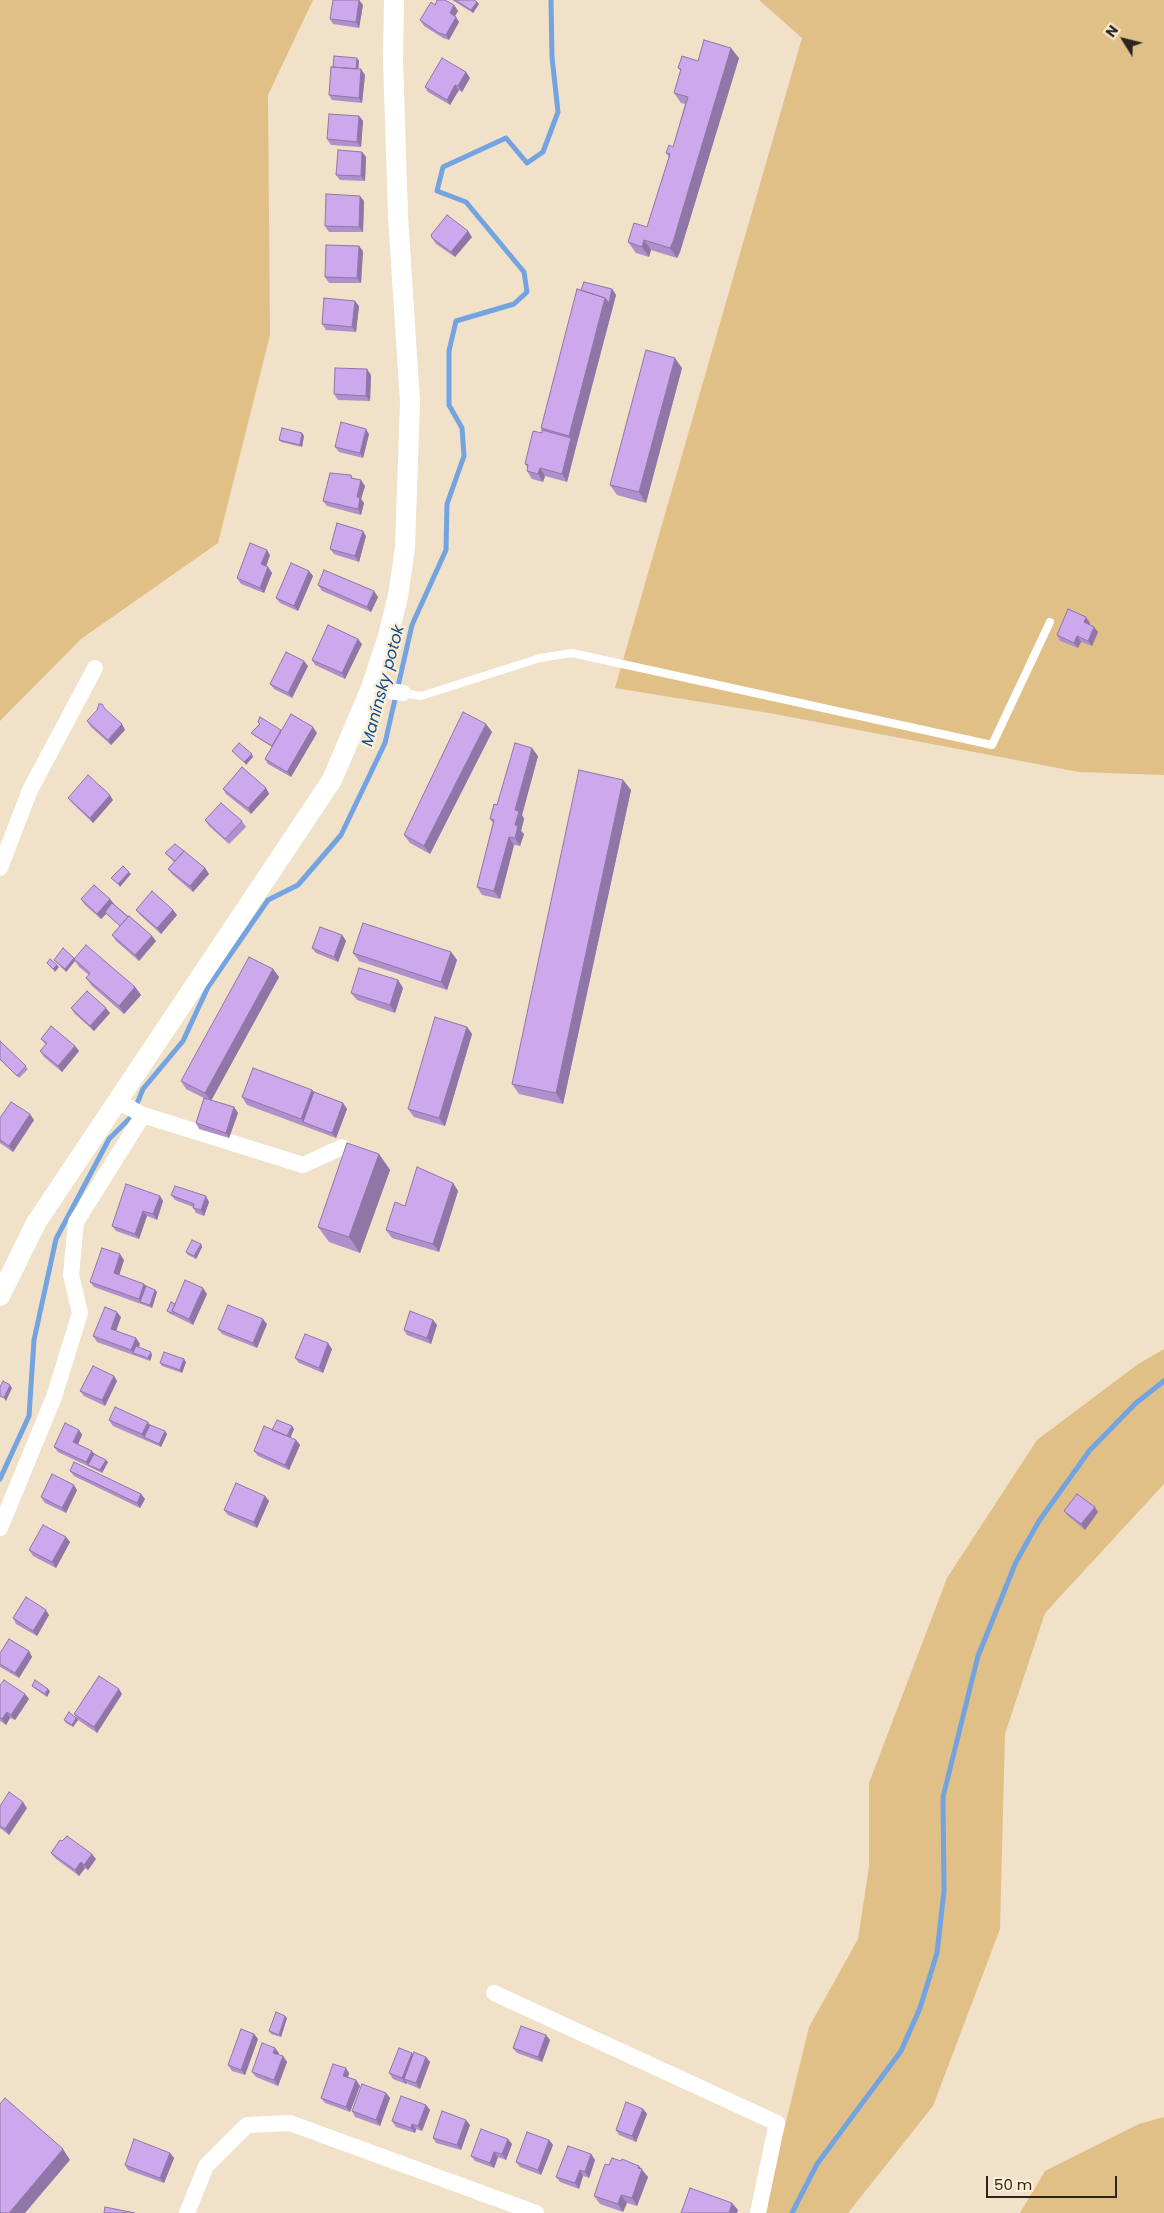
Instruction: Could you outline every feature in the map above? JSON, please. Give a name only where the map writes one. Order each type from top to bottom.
[{"type":"street","points":[[0,1296],[36,1223],[332,780],[371,688],[388,636],[398,596],[405,548],[410,402],[397,187],[392,60],[394,0]]},
{"type":"street","points":[[0,868],[30,790],[94,668]]},
{"type":"street","points":[[371,688],[397,692]]},
{"type":"street","points":[[117,1101],[143,1115],[303,1165],[342,1147]]},
{"type":"street","points":[[0,1528],[54,1397],[80,1313],[71,1275],[76,1222],[143,1115]]},
{"type":"street","points":[[494,1994],[777,2123],[758,2213]]},
{"type":"street","points":[[187,2213],[206,2166],[247,2125],[290,2123],[536,2213]]},
{"type":"lane","points":[[397,692],[421,696],[540,658],[572,653],[992,745],[1050,622]]},
{"type":"shaded area","points":[[0,0],[313,0],[268,95],[270,335],[218,543],[81,639],[0,721]]},
{"type":"shaded area","points":[[759,0],[1164,0],[1164,775],[1079,772],[769,713],[615,688],[802,38]]},
{"type":"shaded area","points":[[1164,1349],[1164,1484],[1045,1613],[1005,1734],[1000,1929],[933,2106],[848,2213],[751,2213],[784,2130],[809,2027],[858,1939],[869,1867],[869,1783],[947,1578],[1037,1440],[1138,1364]]},
{"type":"shaded area","points":[[1164,2117],[1164,2213],[1020,2213],[1045,2171],[1139,2124]]},
{"type":"building","points":[[333,0],[359,0],[356,22],[330,19]]},
{"type":"building","points":[[437,0],[445,0],[454,5],[450,13],[456,17],[446,35],[439,33],[420,20],[431,2],[435,5]]},
{"type":"building","points":[[455,0],[474,0],[477,2],[471,10]]},
{"type":"building","points":[[704,40],[731,48],[673,242],[670,248],[644,240],[642,247],[628,242],[634,223],[647,227],[670,154],[666,153],[669,145],[673,147],[688,97],[674,93],[681,69],[678,68],[682,56],[698,61]]},
{"type":"building","points":[[334,56],[357,58],[356,69],[333,67]]},
{"type":"building","points":[[442,58],[466,72],[458,86],[455,85],[447,100],[425,87]]},
{"type":"building","points":[[331,67],[361,69],[359,98],[329,95]]},
{"type":"building","points":[[329,114],[359,116],[357,142],[327,139]]},
{"type":"building","points":[[338,150],[362,152],[361,176],[336,175]]},
{"type":"building","points":[[326,194],[360,196],[359,227],[325,226]]},
{"type":"building","points":[[447,215],[468,231],[451,252],[432,238],[431,235]]},
{"type":"building","points":[[326,245],[359,246],[357,278],[325,277]]},
{"type":"building","points":[[584,282],[612,289],[609,303],[605,298],[581,290]]},
{"type":"building","points":[[577,289],[605,298],[569,436],[541,428]]},
{"type":"building","points":[[324,298],[355,301],[352,327],[322,324]]},
{"type":"building","points":[[646,350],[675,358],[639,492],[610,485]]},
{"type":"building","points":[[335,368],[367,369],[366,396],[334,394]]},
{"type":"building","points":[[341,422],[366,429],[360,453],[335,447]]},
{"type":"building","points":[[282,428],[302,433],[300,445],[279,440]]},
{"type":"building","points":[[542,430],[571,438],[562,474],[540,468],[538,474],[527,471],[528,465],[525,464],[533,431],[542,433]]},
{"type":"building","points":[[330,473],[351,475],[351,478],[361,480],[357,497],[360,498],[358,509],[323,501]]},
{"type":"building","points":[[337,523],[363,531],[355,556],[330,549]]},
{"type":"building","points":[[250,543],[267,550],[261,564],[268,567],[260,588],[237,578]]},
{"type":"building","points":[[291,563],[309,571],[294,606],[276,598]]},
{"type":"building","points":[[324,570],[374,591],[367,607],[318,585]]},
{"type":"building","points":[[1068,609],[1086,617],[1084,622],[1094,627],[1088,641],[1077,636],[1074,643],[1057,635]]},
{"type":"building","points":[[328,625],[358,639],[342,673],[312,660]]},
{"type":"building","points":[[286,652],[304,661],[288,693],[270,684]]},
{"type":"building","points":[[99,704],[102,704],[122,724],[108,740],[87,721],[97,710]]},
{"type":"building","points":[[463,712],[486,724],[424,846],[404,835]]},
{"type":"building","points":[[291,714],[313,727],[287,772],[265,759]]},
{"type":"building","points":[[260,717],[281,730],[272,746],[251,733],[260,724],[258,722]]},
{"type":"building","points":[[239,743],[252,754],[244,762],[232,751]]},
{"type":"building","points":[[515,743],[532,748],[515,810],[519,811],[515,825],[518,826],[515,838],[509,837],[494,891],[477,887],[494,820],[490,819],[494,804],[497,805]]},
{"type":"building","points":[[242,767],[266,788],[248,808],[223,789]]},
{"type":"building","points":[[579,770],[623,780],[556,1093],[512,1084]]},
{"type":"building","points":[[88,775],[110,795],[90,818],[68,798]]},
{"type":"building","points":[[221,803],[242,821],[225,839],[205,820]]},
{"type":"building","points":[[175,844],[184,851],[175,861],[165,853]]},
{"type":"building","points":[[184,851],[205,868],[190,886],[168,869]]},
{"type":"building","points":[[123,866],[129,872],[118,884],[111,878]]},
{"type":"building","points":[[94,885],[110,899],[97,914],[81,899]]},
{"type":"building","points":[[152,891],[173,910],[157,928],[136,910]]},
{"type":"building","points":[[112,903],[128,917],[120,926],[105,912]]},
{"type":"building","points":[[129,916],[152,936],[135,955],[112,935]]},
{"type":"building","points":[[363,923],[451,952],[441,982],[353,953]]},
{"type":"building","points":[[320,927],[342,935],[334,957],[312,948]]},
{"type":"building","points":[[86,945],[135,987],[119,1006],[86,978],[90,973],[74,959]]},
{"type":"building","points":[[63,948],[74,958],[65,969],[54,960]]},
{"type":"building","points":[[249,957],[273,969],[205,1093],[181,1081]]},
{"type":"building","points":[[50,959],[57,965],[53,969],[47,963]]},
{"type":"building","points":[[359,968],[398,980],[390,1005],[351,993]]},
{"type":"building","points":[[87,991],[106,1008],[90,1026],[71,1008]]},
{"type":"building","points":[[435,1017],[467,1027],[439,1118],[408,1109]]},
{"type":"building","points":[[51,1026],[75,1046],[58,1066],[40,1051],[47,1043],[41,1039]]},
{"type":"building","points":[[0,1041],[26,1066],[17,1076],[0,1059]]},
{"type":"building","points":[[253,1068],[312,1090],[301,1119],[242,1097]]},
{"type":"building","points":[[314,1092],[343,1103],[332,1133],[303,1122]]},
{"type":"building","points":[[204,1098],[234,1107],[226,1133],[196,1123]]},
{"type":"building","points":[[11,1102],[30,1114],[9,1146],[0,1140],[0,1118]]},
{"type":"building","points":[[347,1143],[379,1154],[349,1237],[318,1227]]},
{"type":"building","points":[[417,1167],[453,1183],[433,1244],[386,1230],[395,1202],[405,1206]]},
{"type":"building","points":[[126,1184],[160,1196],[153,1214],[143,1211],[135,1234],[112,1226]]},
{"type":"building","points":[[175,1186],[206,1196],[201,1210],[193,1208],[194,1204],[171,1195]]},
{"type":"building","points":[[192,1240],[201,1244],[194,1256],[186,1252]]},
{"type":"building","points":[[102,1248],[120,1254],[114,1273],[144,1284],[139,1299],[90,1282]]},
{"type":"building","points":[[185,1280],[203,1288],[189,1319],[172,1311]]},
{"type":"building","points":[[146,1286],[155,1290],[150,1305],[140,1302]]},
{"type":"building","points":[[171,1302],[175,1304],[172,1311],[174,1314],[167,1311]]},
{"type":"building","points":[[228,1305],[263,1319],[253,1343],[218,1329]]},
{"type":"building","points":[[105,1307],[117,1312],[111,1329],[136,1338],[131,1350],[93,1336]]},
{"type":"building","points":[[410,1311],[433,1320],[427,1338],[404,1330]]},
{"type":"building","points":[[305,1334],[328,1343],[319,1368],[295,1358]]},
{"type":"building","points":[[136,1346],[151,1352],[148,1358],[133,1353]]},
{"type":"building","points":[[164,1352],[184,1359],[180,1370],[160,1363]]},
{"type":"building","points":[[93,1366],[114,1376],[102,1400],[80,1391]]},
{"type":"building","points":[[3,1381],[10,1385],[4,1398],[0,1396],[0,1387]]},
{"type":"building","points":[[115,1407],[148,1422],[142,1434],[109,1420]]},
{"type":"building","points":[[277,1420],[292,1426],[287,1436],[272,1430]]},
{"type":"building","points":[[65,1423],[79,1430],[73,1442],[92,1451],[86,1462],[54,1447]]},
{"type":"building","points":[[150,1425],[165,1431],[159,1444],[144,1437]]},
{"type":"building","points":[[264,1426],[296,1440],[285,1465],[254,1451]]},
{"type":"building","points":[[94,1454],[106,1460],[100,1470],[88,1465]]},
{"type":"building","points":[[74,1462],[141,1494],[137,1503],[70,1471]]},
{"type":"building","points":[[52,1474],[74,1485],[62,1508],[41,1497]]},
{"type":"building","points":[[236,1483],[265,1496],[254,1522],[224,1510]]},
{"type":"building","points":[[1077,1494],[1095,1507],[1081,1524],[1064,1511]]},
{"type":"building","points":[[43,1525],[66,1537],[52,1562],[29,1550]]},
{"type":"building","points":[[26,1597],[46,1610],[33,1631],[13,1618]]},
{"type":"building","points":[[9,1639],[29,1651],[15,1673],[0,1664],[0,1653]]},
{"type":"building","points":[[99,1676],[119,1689],[94,1727],[74,1714]]},
{"type":"building","points":[[4,1680],[25,1694],[11,1715],[7,1712],[2,1719],[0,1718],[0,1685]]},
{"type":"building","points":[[35,1680],[48,1689],[45,1694],[32,1686]]},
{"type":"building","points":[[69,1712],[76,1718],[72,1725],[64,1720]]},
{"type":"building","points":[[9,1792],[23,1802],[5,1829],[0,1826],[0,1806]]},
{"type":"building","points":[[67,1836],[92,1854],[84,1865],[81,1862],[75,1870],[51,1853],[60,1840],[62,1841]]},
{"type":"building","points":[[276,2012],[285,2016],[279,2035],[269,2031]]},
{"type":"building","points":[[521,2026],[546,2035],[538,2057],[513,2048]]},
{"type":"building","points":[[241,2029],[254,2034],[241,2070],[228,2065]]},
{"type":"building","points":[[262,2043],[275,2048],[273,2053],[283,2056],[274,2080],[252,2072]]},
{"type":"building","points":[[399,2048],[412,2053],[402,2078],[389,2073]]},
{"type":"building","points":[[414,2052],[426,2057],[416,2083],[404,2079]]},
{"type":"building","points":[[333,2064],[346,2068],[343,2076],[356,2080],[346,2107],[321,2098]]},
{"type":"building","points":[[362,2084],[386,2093],[376,2120],[352,2111]]},
{"type":"building","points":[[401,2096],[426,2105],[418,2126],[412,2124],[411,2128],[392,2121]]},
{"type":"building","points":[[5,2098],[63,2149],[9,2213],[1,2213],[0,2104]]},
{"type":"building","points":[[626,2102],[643,2109],[632,2136],[616,2130]]},
{"type":"building","points":[[442,2111],[466,2120],[457,2145],[433,2138]]},
{"type":"building","points":[[481,2129],[508,2139],[502,2154],[494,2152],[490,2163],[471,2156]]},
{"type":"building","points":[[527,2132],[549,2140],[538,2170],[516,2162]]},
{"type":"building","points":[[134,2139],[170,2153],[160,2178],[125,2165]]},
{"type":"building","points":[[568,2146],[591,2154],[585,2172],[580,2170],[575,2183],[556,2177]]},
{"type":"building","points":[[612,2158],[621,2161],[622,2159],[642,2169],[632,2198],[621,2195],[618,2204],[594,2196],[605,2164],[609,2165]]},
{"type":"building","points":[[690,2188],[732,2203],[729,2213],[681,2213]]},
{"type":"building","points":[[105,2207],[135,2213],[104,2213]]},
{"type":"waterway","name":"Manínsky potok","points":[[0,1479],[29,1416],[34,1340],[56,1239],[109,1139],[132,1116],[143,1089],[183,1041],[208,987],[268,900],[298,885],[341,835],[385,743],[412,625],[446,550],[447,504],[464,456],[462,428],[449,405],[449,351],[456,321],[514,304],[527,292],[524,272],[466,202],[437,191],[443,167],[506,138],[527,163],[543,152],[558,112],[552,57],[551,0]]},
{"type":"waterway","points":[[792,2213],[817,2164],[901,2051],[920,2008],[937,1953],[944,1891],[943,1797],[978,1656],[1016,1562],[1039,1521],[1090,1450],[1136,1403],[1164,1381]]}]
